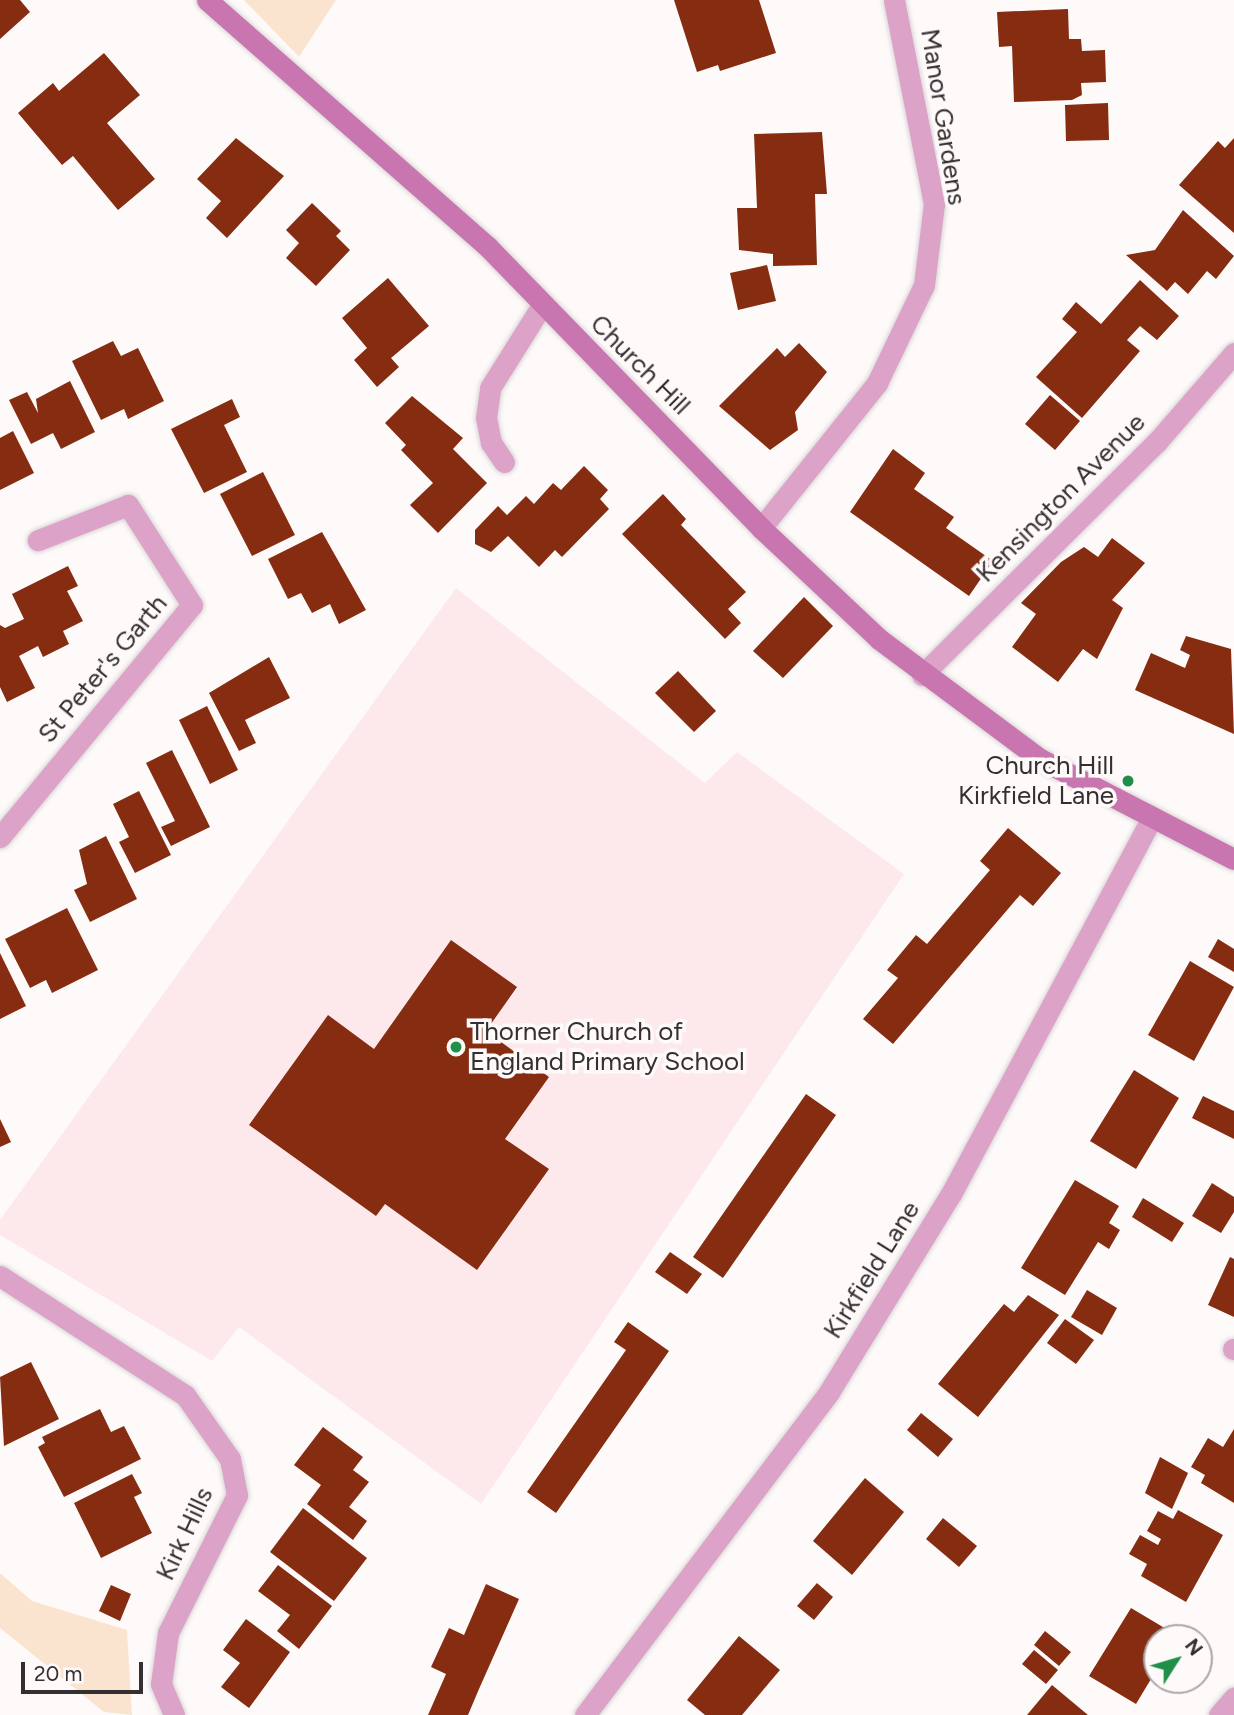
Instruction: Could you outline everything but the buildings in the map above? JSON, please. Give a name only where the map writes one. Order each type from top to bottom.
[{"type":"street","name":"Church Hill","points":[[207,0],[488,247],[761,528],[922,675],[1040,759],[1151,820],[1234,859]]},
{"type":"street","name":"Manor Gardens","points":[[761,528],[877,383],[924,285],[934,204],[894,0]]},
{"type":"street","points":[[505,462],[491,443],[485,418],[490,388],[542,305]]},
{"type":"street","name":"Kensington Avenue","points":[[922,675],[1147,453],[1234,354]]},
{"type":"street","name":"St Peter's Garth","points":[[0,837],[192,604],[128,505],[38,540]]},
{"type":"street","name":"Kirkfield Lane","points":[[585,1715],[829,1392],[951,1194],[1151,820]]},
{"type":"street","name":"Kirk Hills","points":[[0,1276],[185,1395],[230,1459],[237,1495],[168,1633],[161,1684],[174,1715]]},
{"type":"street","points":[[1219,1715],[1234,1698]]},
{"type":"shaded area","points":[[244,0],[336,0],[299,57]]},
{"type":"shaded area","name":"Thorner Church of England Primary School","points":[[456,588],[705,783],[737,752],[904,874],[481,1504],[239,1327],[212,1361],[0,1235],[0,1220]]},
{"type":"shaded area","points":[[0,1573],[32,1601],[127,1630],[132,1715],[104,1712],[0,1628]]},
{"type":"place","name":"Church Hill Kirkfield Lane","points":[[1128,781]]},
{"type":"place","name":"Thorner Church of England Primary School","points":[[456,1047]]}]
